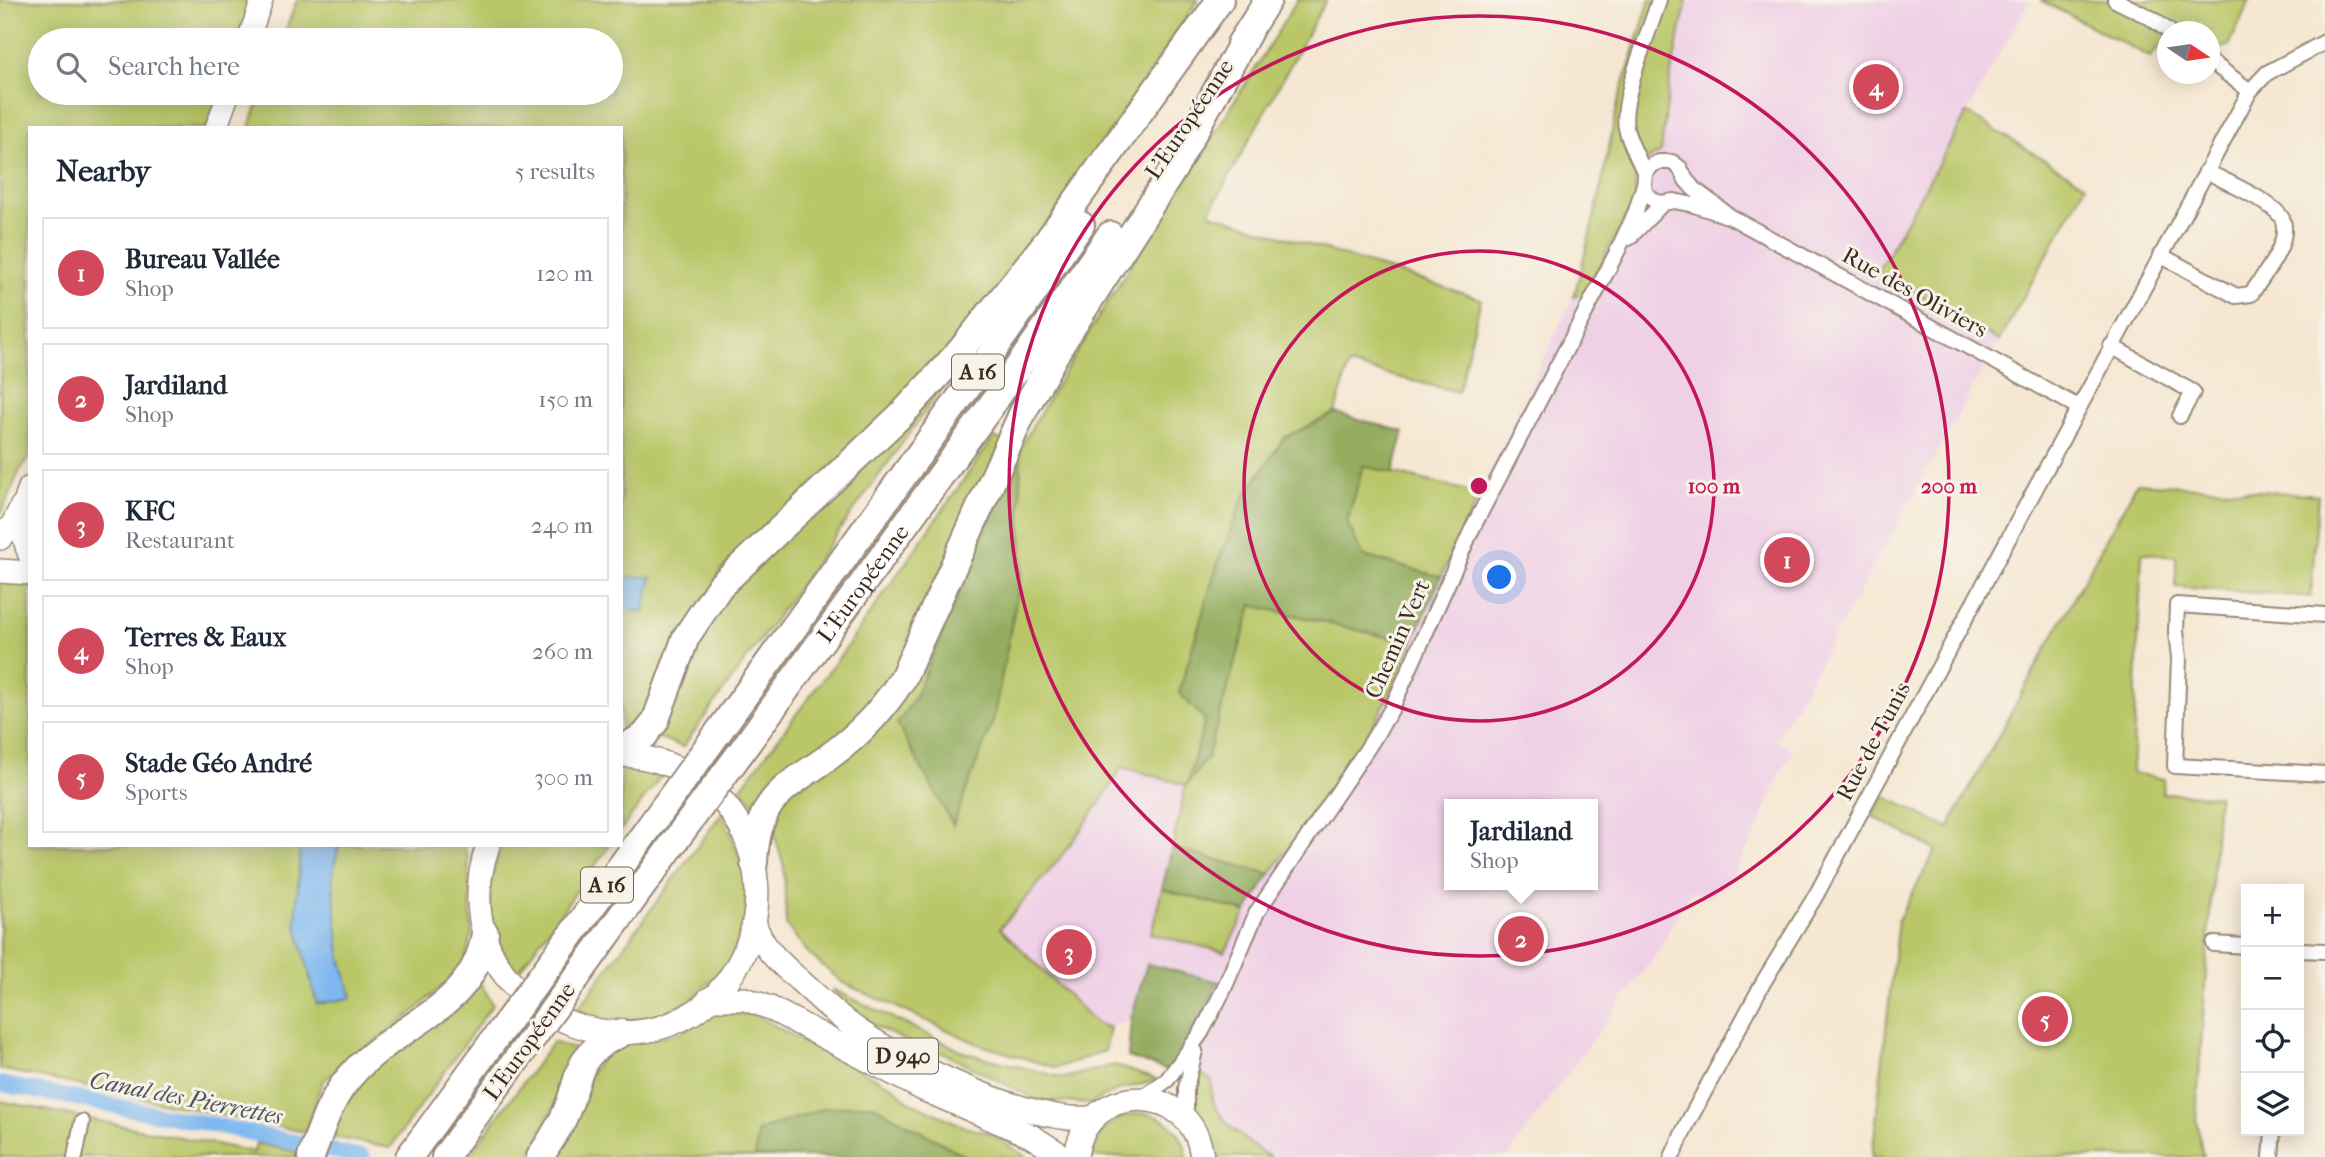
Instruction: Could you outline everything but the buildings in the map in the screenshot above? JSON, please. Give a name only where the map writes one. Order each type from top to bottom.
[{"type":"highway","points":[[623,748],[644,736],[655,722],[687,637],[720,586],[903,413],[966,344],[1048,240],[1220,0]]},
{"type":"highway","name":"L'Européenne","points":[[412,1152],[972,381],[1079,229],[1226,0]]},
{"type":"highway","name":"L'Européenne","points":[[445,1157],[1028,353],[1268,0]]},
{"type":"highway","points":[[754,863],[760,822],[774,797],[846,743],[878,713],[903,678],[1023,412],[1060,346],[1172,170],[1250,29]]},
{"type":"highway","points":[[311,1157],[324,1118],[336,1094],[359,1066],[461,989],[477,965],[485,933]]},
{"type":"highway","points":[[540,1157],[563,1120],[584,1060],[601,1043],[622,1033]]},
{"type":"main road","points":[[252,28],[262,0]]},
{"type":"main road","points":[[217,126],[225,105]]},
{"type":"main road","points":[[0,538],[12,526],[28,492]]},
{"type":"main road","points":[[28,492],[23,530],[28,548]]},
{"type":"main road","points":[[0,571],[28,573]]},
{"type":"main road","points":[[483,852],[480,904],[485,933],[503,972],[522,994],[539,1008],[579,1027],[622,1033],[665,1025],[685,1016],[709,999],[736,967],[746,948],[754,921],[757,895],[754,863],[747,842],[733,816],[703,783],[664,762],[623,755]]},
{"type":"main road","name":"D 940","points":[[754,921],[763,944],[778,960],[841,1017],[878,1042],[956,1082],[1018,1107],[1062,1119],[1095,1117]]},
{"type":"main road","name":"D 940","points":[[709,999],[744,999],[770,1008],[923,1088],[1031,1136],[1064,1157]]},
{"type":"main road","points":[[1076,1157],[1082,1135],[1095,1117],[1113,1104],[1140,1099],[1163,1103],[1186,1119],[1198,1138],[1202,1157]]},
{"type":"street","points":[[1659,0],[1636,66],[1625,118],[1627,131],[1650,197],[1704,208],[1731,217]]},
{"type":"street","points":[[2115,0],[2157,22]]},
{"type":"street","name":"Rue de Tunis","points":[[1672,1157],[1764,981],[1815,897],[2250,90],[2267,74],[2325,42]]},
{"type":"street","points":[[2220,68],[2250,90]]},
{"type":"street","points":[[1644,179],[1652,165],[1666,161],[1678,166],[1686,180],[1703,197],[1731,217]]},
{"type":"street","points":[[2160,256],[2236,296],[2251,294],[2271,266],[2282,243],[2284,221],[2276,210],[2206,171]]},
{"type":"street","name":"Chemin Vert","points":[[1201,1034],[1257,912],[1374,740],[1391,710],[1473,527],[1617,252],[1636,211],[1644,179]]},
{"type":"street","points":[[1669,202],[1683,192],[1686,180]]},
{"type":"street","name":"Chemin Vert","points":[[1617,252],[1646,219],[1669,202]]},
{"type":"street","name":"Rue des Oliviers","points":[[1731,217],[2078,407]]},
{"type":"street","points":[[2111,346],[2193,391],[2180,416]]},
{"type":"street","points":[[2325,615],[2177,605],[2179,658],[2175,765],[2325,774]]},
{"type":"street","points":[[2214,944],[2241,946]]},
{"type":"street","points":[[2304,950],[2325,951]]},
{"type":"street","points":[[1140,1099],[1167,1080],[1201,1034]]},
{"type":"street","points":[[1186,1119],[1186,1088],[1201,1034]]},
{"type":"street","points":[[75,1157],[82,1122]]},
{"type":"street","points":[[2271,1157],[2273,1136]]},
{"type":"shaded area","points":[[1687,0],[2030,0],[1878,271],[1999,341],[1776,741],[1794,750],[1781,771],[1753,840],[1729,879],[1709,898],[1691,891],[1658,951],[1515,1145],[1509,1157],[1271,1157],[1260,1151],[1221,1117],[1212,1097],[1212,1081],[1177,1058],[1218,982],[1147,964],[1131,1019],[1110,1028],[1096,1023],[1000,928],[1051,871],[1099,807],[1122,767],[1187,785],[1151,934],[1225,951],[1252,902],[1361,745],[1388,698],[1450,555],[1560,324],[1574,297],[1584,294],[1635,201],[1635,184],[1640,165],[1661,152],[1670,78]]},
{"type":"green space","points":[[0,0],[253,0],[243,28],[28,28],[28,105],[215,105],[208,126],[28,126],[28,459],[19,472],[0,516]]},
{"type":"green space","points":[[297,0],[1198,0],[1021,264],[901,403],[721,570],[650,718],[639,720],[623,732],[623,126],[250,126],[258,105],[623,105],[623,28],[286,28]]},
{"type":"green space","points":[[1297,0],[1326,0],[1209,213],[1481,299],[1458,392],[1349,365],[1335,413],[1284,438],[1243,499],[1218,562],[1179,693],[1205,719],[1188,783],[1207,758],[1252,605],[1412,643],[1388,698],[1361,745],[1270,874],[1172,848],[1186,785],[1122,767],[1065,850],[1000,928],[1096,1023],[1110,1028],[1105,1051],[1056,1068],[978,1044],[843,983],[809,954],[786,925],[784,867],[772,826],[741,788],[843,652],[994,437],[1020,448],[1087,335]],"holes":[[[1019,451],[953,823],[898,725],[915,697]]]},
{"type":"green space","points":[[1650,0],[1687,0],[1670,78],[1661,152],[1640,165],[1635,184],[1635,201],[1584,294],[1574,297],[1598,202],[1618,102]]},
{"type":"green space","points":[[2040,0],[2250,0],[2229,46],[2220,48],[2220,21],[2157,21],[2157,50],[2150,57]]},
{"type":"green space","points":[[1967,113],[2086,185],[1999,341],[1878,271]]},
{"type":"green space","points":[[957,367],[683,747],[655,736],[688,649],[720,598]]},
{"type":"green space","points":[[1335,413],[1404,432],[1393,473],[1363,466],[1347,522],[1363,556],[1441,577],[1412,643],[1252,605],[1207,758],[1187,785],[1205,719],[1179,693],[1218,562],[1243,499],[1284,438]]},
{"type":"green space","points":[[1020,448],[1022,570],[993,721],[953,825],[897,724],[915,697]]},
{"type":"green space","points":[[1363,465],[1480,494],[1441,577],[1363,556],[1347,522]]},
{"type":"green space","points":[[2137,483],[2318,495],[2311,597],[2176,587],[2176,556],[2142,553],[2132,773],[2164,779],[2162,793],[2218,796],[2196,1119],[2203,1157],[1872,1157],[1898,920],[1936,850],[1872,816],[1884,796],[1948,828]]},
{"type":"green space","points":[[0,577],[28,582],[28,847],[464,847],[468,858],[472,933],[464,966],[414,1012],[323,1081],[305,1132],[0,1069]]},
{"type":"green space","points":[[623,765],[664,772],[623,827]]},
{"type":"green space","points":[[722,813],[746,873],[746,916],[731,961],[690,1001],[653,1018],[606,1020],[574,1014]]},
{"type":"green space","points":[[500,847],[609,847],[517,973],[501,948],[491,919],[490,894]]},
{"type":"green space","points":[[1172,848],[1270,874],[1246,912],[1162,889]]},
{"type":"green space","points":[[1162,889],[1246,912],[1225,952],[1151,934]]},
{"type":"green space","points":[[1147,964],[1219,982],[1177,1058],[1167,1070],[1128,1057],[1131,1019]]},
{"type":"green space","points":[[479,981],[493,1004],[390,1148],[327,1136],[343,1094]]},
{"type":"green space","points":[[832,989],[966,1053],[1064,1078],[1114,1065],[1158,1080],[1117,1090],[1089,1104],[1037,1100],[946,1054],[923,1049],[857,1018]]},
{"type":"green space","points":[[712,1013],[754,1014],[814,1048],[894,1087],[907,1100],[967,1128],[987,1132],[1027,1157],[967,1157],[871,1104],[758,1131],[755,1157],[554,1157],[582,1084],[614,1043],[679,1033]]},
{"type":"green space","points":[[553,1042],[581,1051],[529,1157],[468,1157]]},
{"type":"green space","points":[[1202,1074],[1212,1081],[1212,1098],[1228,1124],[1254,1147],[1271,1157],[1212,1157],[1191,1095]]},
{"type":"green space","points":[[0,1101],[254,1152],[256,1143],[319,1157],[0,1157]]},
{"type":"green space","points":[[871,1104],[967,1157],[755,1157],[758,1131],[825,1108]]},
{"type":"green space","points":[[1141,1113],[1158,1117],[1172,1126],[1182,1140],[1187,1157],[1092,1157],[1098,1139],[1108,1126],[1123,1117]]},
{"type":"water","points":[[623,577],[652,577],[644,611],[623,612]]},
{"type":"water","points":[[300,847],[339,847],[332,875],[340,954],[352,998],[317,1004],[296,923]]},
{"type":"waterway","name":"Canal des Pierrettes","points":[[0,1084],[205,1123],[362,1157]]},
{"type":"place","name":"Terres & Eaux","points":[[1876,87]]},
{"type":"place","name":"Bureau Vallée","points":[[1787,560]]},
{"type":"place","name":"Jardiland","points":[[1521,939]]},
{"type":"place","name":"KFC","points":[[1069,952]]},
{"type":"place","name":"Stade Géo André","points":[[2045,1019]]}]
